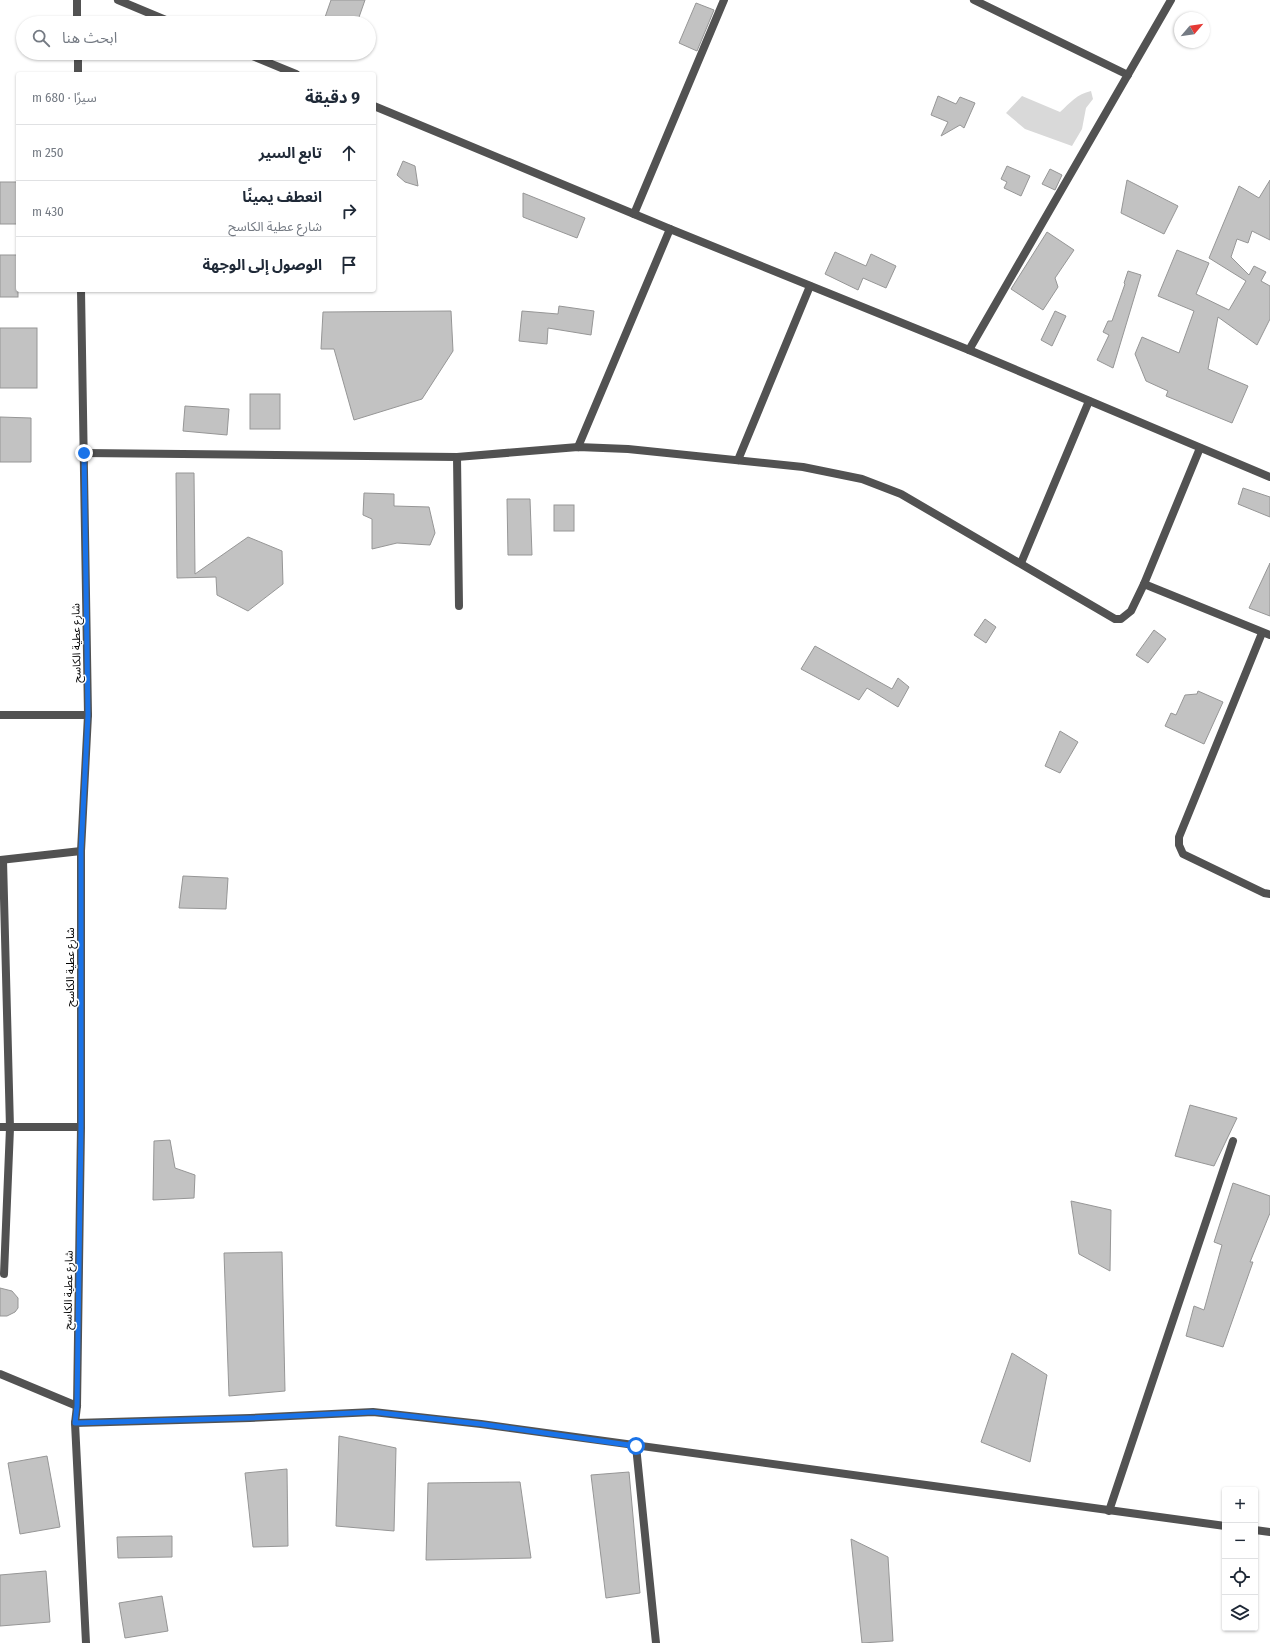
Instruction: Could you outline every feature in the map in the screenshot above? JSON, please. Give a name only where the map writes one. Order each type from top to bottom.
[{"type":"street","points":[[77,0],[77,16]]},
{"type":"street","points":[[118,0],[156,16]]},
{"type":"street","points":[[634,214],[724,0]]},
{"type":"street","points":[[974,0],[1128,75]]},
{"type":"street","points":[[969,350],[1171,0]]},
{"type":"street","points":[[78,60],[78,72]]},
{"type":"street","points":[[262,60],[291,72]]},
{"type":"street","points":[[376,107],[670,229],[969,350],[1270,477]]},
{"type":"street","points":[[578,447],[670,229]]},
{"type":"street","points":[[738,460],[810,286]]},
{"type":"street","name":"شارع عطية الكاسح","points":[[81,292],[88,715],[81,851],[81,1127],[77,1406],[75,1423],[86,1643]]},
{"type":"street","points":[[1021,563],[1089,401]]},
{"type":"street","points":[[84,453],[457,458],[578,447],[628,449],[803,467],[862,479],[901,494],[1115,619],[1121,619],[1131,611],[1144,584],[1200,448]]},
{"type":"street","points":[[457,458],[459,606]]},
{"type":"street","points":[[1144,584],[1266,634],[1179,837],[1179,845],[1183,854],[1264,893],[1270,894]]},
{"type":"street","points":[[0,715],[88,715]]},
{"type":"street","points":[[4,1274],[10,1128],[3,964],[2,860],[81,851]]},
{"type":"street","points":[[0,1128],[81,1127]]},
{"type":"street","points":[[1110,1510],[1233,1141]]},
{"type":"street","points":[[0,1374],[77,1406]]},
{"type":"street","points":[[75,1423],[250,1418],[373,1412],[481,1424],[1222,1526]]},
{"type":"street","points":[[636,1446],[656,1643]]},
{"type":"street","points":[[1258,1530],[1270,1532]]},
{"type":"shaded area","points":[[1091,91],[1093,99],[1086,108],[1082,129],[1072,146],[1025,129],[1006,113],[1022,96],[1060,112],[1078,97]]},
{"type":"building","points":[[331,0],[365,0],[359,16],[325,16]]},
{"type":"building","points":[[696,3],[714,10],[697,51],[679,43]]},
{"type":"building","points":[[938,96],[956,104],[960,97],[975,103],[964,128],[960,125],[941,136],[948,122],[931,115]]},
{"type":"building","points":[[403,161],[415,166],[418,186],[405,182],[397,175]]},
{"type":"building","points":[[1007,166],[1030,176],[1021,196],[1004,188],[1007,182],[1001,179]]},
{"type":"building","points":[[1050,169],[1062,175],[1055,190],[1042,184]]},
{"type":"building","points":[[1127,180],[1178,206],[1164,234],[1121,213]]},
{"type":"building","points":[[1270,180],[1270,240],[1252,231],[1248,243],[1237,239],[1231,257],[1249,275],[1254,266],[1266,272],[1261,281],[1270,286],[1270,319],[1257,345],[1218,317],[1208,369],[1248,386],[1232,423],[1166,396],[1168,391],[1146,381],[1135,354],[1142,337],[1179,353],[1194,311],[1158,296],[1177,250],[1209,263],[1196,294],[1229,310],[1246,281],[1209,258],[1239,186],[1259,198]]},
{"type":"building","points":[[0,182],[16,182],[16,224],[0,224]]},
{"type":"building","points":[[523,193],[585,218],[577,238],[523,217]]},
{"type":"building","points":[[1047,232],[1074,250],[1055,278],[1058,287],[1043,310],[1011,289]]},
{"type":"building","points":[[835,252],[866,266],[871,254],[896,266],[886,288],[863,278],[858,290],[825,274]]},
{"type":"building","points":[[0,255],[16,255],[16,292],[18,292],[18,297],[0,297]]},
{"type":"building","points":[[1128,271],[1141,275],[1113,368],[1097,360],[1109,335],[1103,332],[1108,321],[1112,321]]},
{"type":"building","points":[[559,306],[594,311],[591,335],[548,328],[547,344],[519,341],[522,311],[558,314]]},
{"type":"building","points":[[451,311],[453,351],[422,399],[354,420],[334,349],[321,349],[323,312]]},
{"type":"building","points":[[1055,311],[1066,316],[1052,346],[1041,340]]},
{"type":"building","points":[[0,328],[37,328],[37,388],[0,388]]},
{"type":"building","points":[[250,394],[280,394],[280,429],[250,429]]},
{"type":"building","points":[[185,406],[229,409],[227,435],[183,431]]},
{"type":"building","points":[[0,417],[31,418],[31,462],[0,462]]},
{"type":"building","points":[[176,473],[194,473],[195,574],[248,537],[282,551],[283,584],[248,611],[217,595],[216,577],[177,578]]},
{"type":"building","points":[[1243,488],[1270,497],[1270,517],[1238,504]]},
{"type":"building","points":[[364,493],[394,494],[394,506],[429,507],[435,533],[430,545],[397,543],[372,549],[372,519],[363,515]]},
{"type":"building","points":[[507,499],[530,499],[532,555],[508,555]]},
{"type":"building","points":[[554,505],[574,505],[574,531],[554,531]]},
{"type":"building","points":[[1270,563],[1270,616],[1249,608]]},
{"type":"building","points":[[985,619],[996,627],[986,643],[974,635]]},
{"type":"building","points":[[1154,630],[1166,639],[1148,663],[1136,655]]},
{"type":"building","points":[[815,646],[892,689],[898,678],[909,687],[898,707],[867,688],[859,700],[801,669]]},
{"type":"building","points":[[1198,691],[1223,702],[1204,744],[1165,726],[1171,713],[1176,715],[1185,695],[1197,694]]},
{"type":"building","points":[[1060,731],[1078,742],[1060,773],[1045,766]]},
{"type":"building","points":[[183,876],[228,878],[226,909],[179,908]]},
{"type":"building","points":[[1190,1105],[1237,1118],[1214,1166],[1175,1156]]},
{"type":"building","points":[[170,1140],[175,1168],[195,1175],[194,1198],[153,1200],[154,1141]]},
{"type":"building","points":[[1233,1183],[1270,1196],[1270,1213],[1250,1262],[1253,1262],[1223,1347],[1186,1336],[1194,1306],[1204,1310],[1222,1245],[1214,1242]]},
{"type":"building","points":[[1071,1201],[1111,1210],[1110,1271],[1079,1254]]},
{"type":"building","points":[[282,1252],[285,1391],[229,1396],[224,1253]]},
{"type":"building","points":[[0,1288],[12,1291],[18,1298],[18,1308],[15,1312],[7,1316],[0,1316]]},
{"type":"building","points":[[1012,1353],[1047,1375],[1030,1462],[981,1442]]},
{"type":"building","points":[[339,1436],[396,1448],[394,1531],[336,1526]]},
{"type":"building","points":[[47,1456],[60,1527],[20,1534],[8,1463]]},
{"type":"building","points":[[287,1469],[288,1546],[253,1547],[245,1473]]},
{"type":"building","points":[[629,1472],[640,1593],[606,1598],[591,1475]]},
{"type":"building","points":[[520,1482],[531,1558],[426,1560],[428,1483]]},
{"type":"building","points":[[172,1536],[172,1557],[118,1558],[117,1537]]},
{"type":"building","points":[[851,1539],[888,1557],[893,1641],[862,1643]]},
{"type":"building","points":[[46,1571],[50,1622],[0,1626],[0,1575]]},
{"type":"building","points":[[162,1596],[168,1631],[125,1638],[119,1603]]},
{"type":"route","points":[[84,453],[88,715],[81,851],[81,1127],[77,1406],[75,1423],[250,1418],[373,1412],[481,1424],[636,1446]]}]
